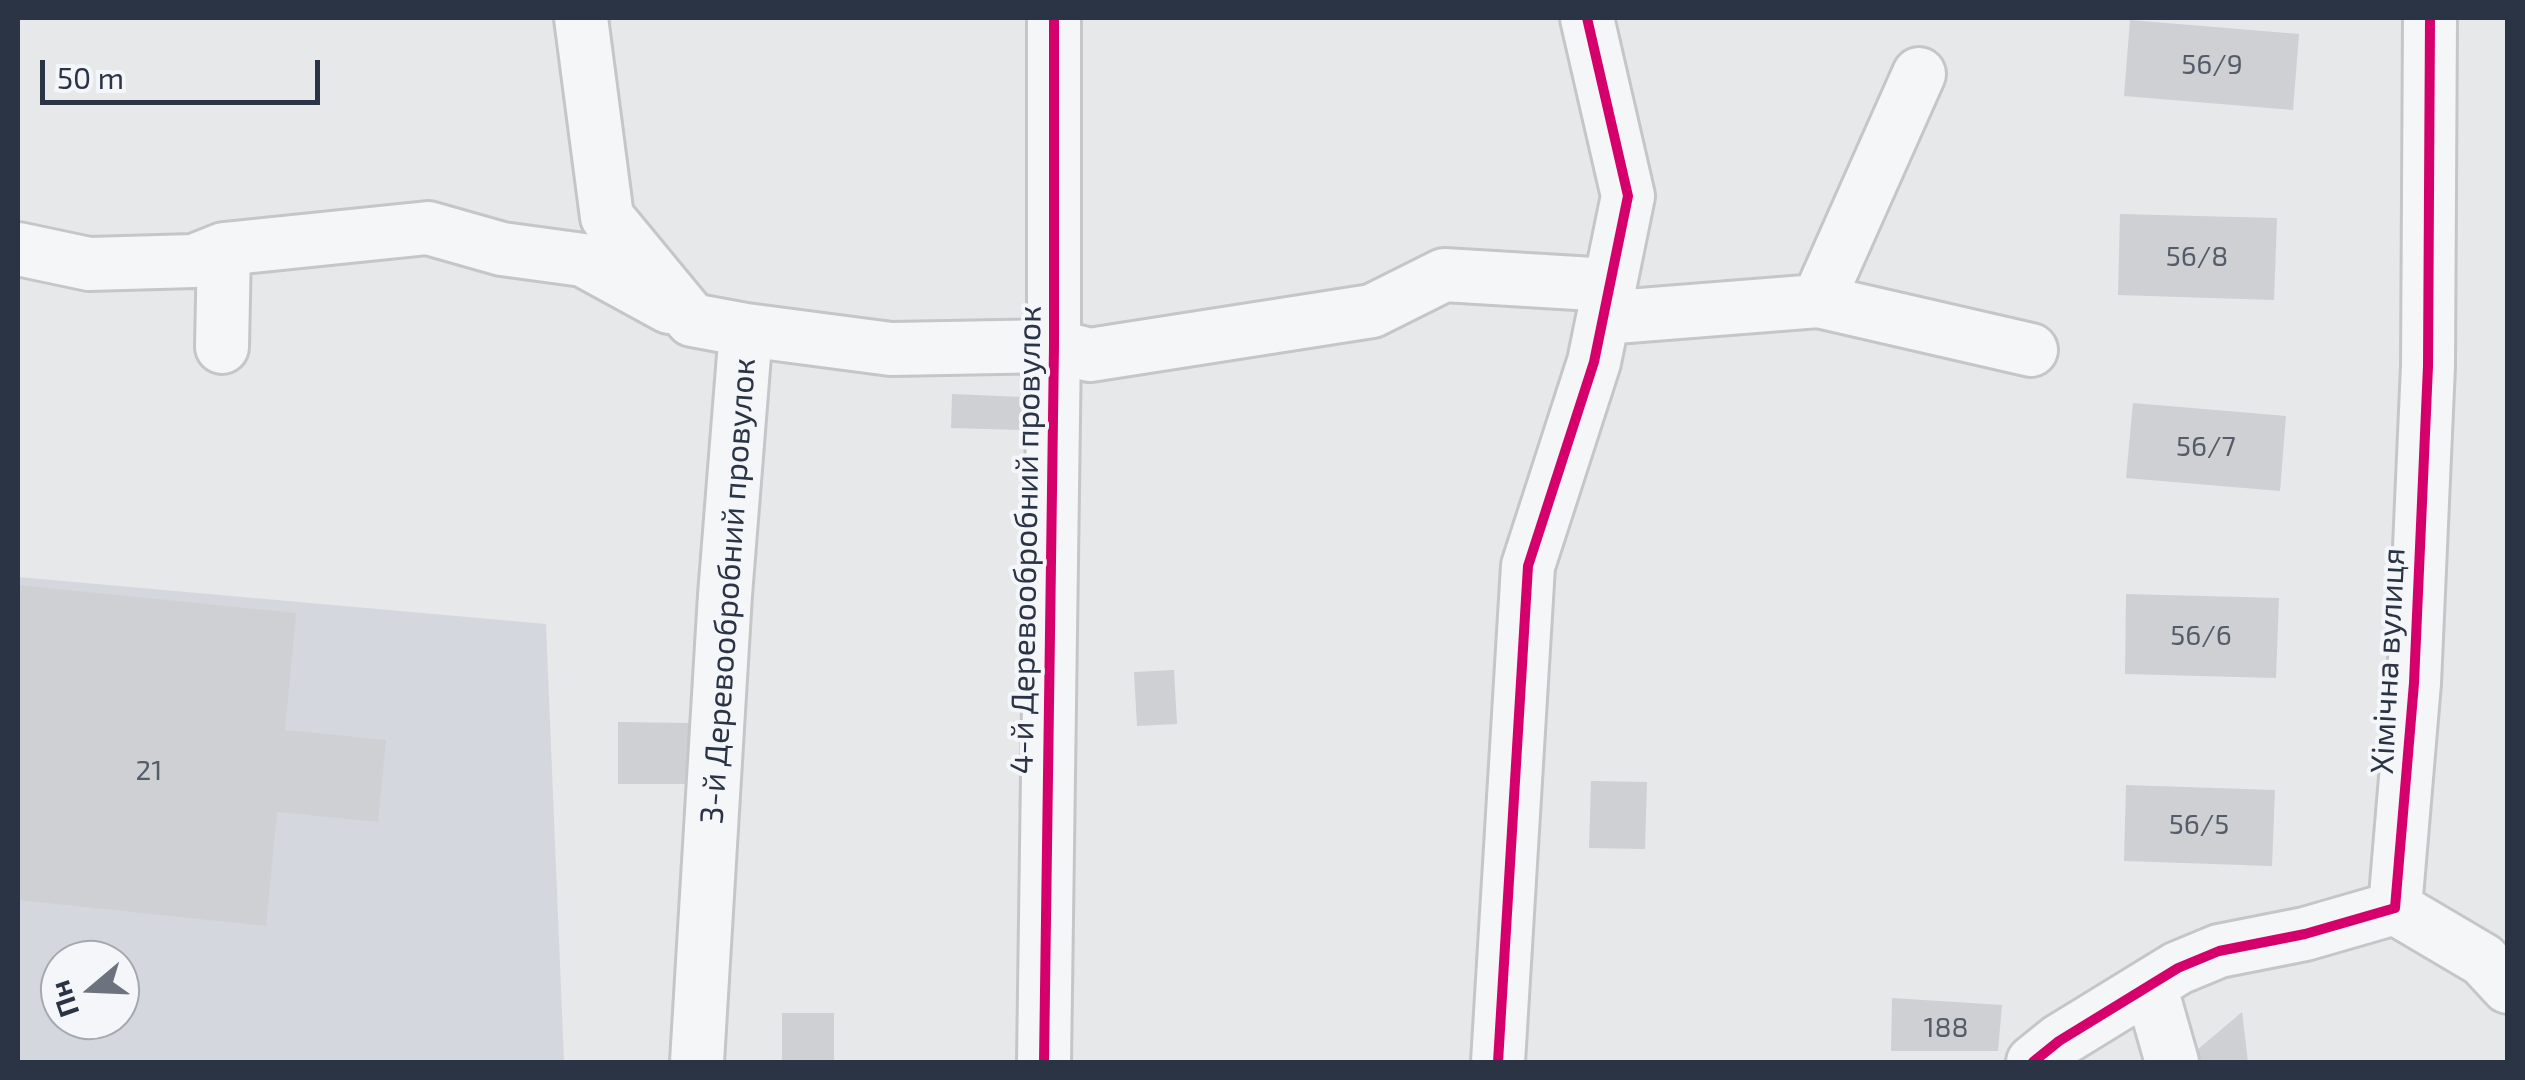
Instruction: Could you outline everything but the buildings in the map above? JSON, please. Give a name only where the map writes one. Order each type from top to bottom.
[{"type":"street","points":[[581,18],[606,217],[692,320]]},
{"type":"street","name":"4-й Деревообробний провулок","points":[[1044,1062],[1054,346],[1054,18]]},
{"type":"street","points":[[1498,1062],[1528,566],[1594,362],[1628,196],[1587,18]]},
{"type":"street","name":"Хімічна вулиця","points":[[2395,908],[2414,683],[2425,425],[2430,18]]},
{"type":"street","points":[[1818,301],[1919,74]]},
{"type":"street","name":"3-й Деревообробний провулок","points":[[18,249],[89,264],[194,261],[224,249],[428,228],[502,249],[583,260],[692,320],[746,330],[696,1062]]},
{"type":"street","points":[[222,347],[224,249]]},
{"type":"street","points":[[746,330],[891,349],[1054,346],[1090,355],[1372,311],[1444,275],[1607,301],[1818,301],[2032,350]]},
{"type":"street","points":[[2033,1062],[2058,1041],[2178,968],[2218,950],[2305,934],[2395,908],[2483,960],[2508,988]]},
{"type":"street","points":[[2150,985],[2172,1062]]},
{"type":"shaded area","points":[[18,577],[546,624],[564,1062],[18,1062]]},
{"type":"cycle path","points":[[1044,1062],[1054,346],[1054,18]]},
{"type":"cycle path","points":[[1498,1062],[1528,566],[1594,362],[1628,196],[1587,18]]},
{"type":"cycle path","points":[[2033,1062],[2059,1041],[2178,968],[2219,951],[2305,934],[2395,908],[2414,683],[2428,366],[2430,18]]}]
